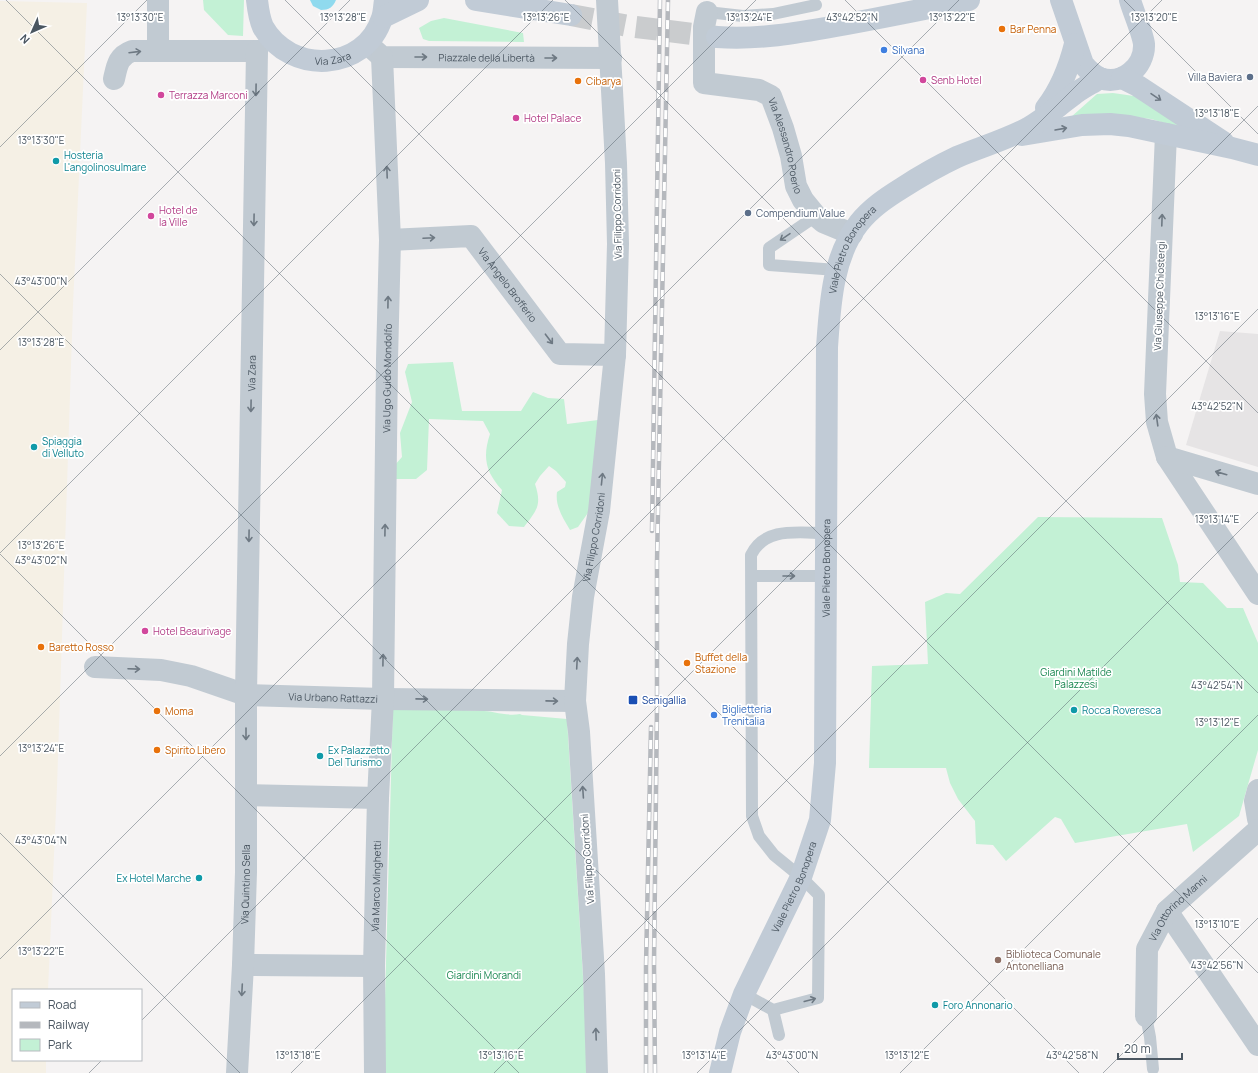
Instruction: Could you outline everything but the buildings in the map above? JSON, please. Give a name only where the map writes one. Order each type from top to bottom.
[{"type":"main road","name":"Via Zara","points":[[256,0],[258,13],[263,26],[264,45],[306,60],[325,62],[344,58],[356,52],[374,50],[373,36],[384,9]]},
{"type":"main road","points":[[384,9],[418,0]]},
{"type":"main road","points":[[476,0],[571,15]]},
{"type":"main road","points":[[718,37],[751,38],[789,34],[886,17],[969,0]]},
{"type":"main road","points":[[1061,0],[1083,64],[1100,78],[1111,80],[1122,78],[1132,73],[1139,64],[1143,54],[1144,43],[1130,0]]},
{"type":"main road","name":"Viale Pietro Bonopera","points":[[1034,124],[1062,84],[1070,65],[1075,44]]},
{"type":"main road","name":"Viale Pietro Bonopera","points":[[720,1073],[730,1032],[744,994],[801,877],[820,820],[825,763],[827,347],[831,306],[837,270],[844,249],[859,223],[872,209],[885,199],[915,179],[957,157],[1009,137],[1034,124],[1058,108],[1072,95],[1100,78]]},
{"type":"main road","points":[[1122,78],[1138,86],[1232,148]]},
{"type":"main road","name":"Viale Pietro Bonopera","points":[[1009,137],[1082,125],[1110,124],[1129,126],[1258,155]]},
{"type":"street","points":[[158,0],[158,51]]},
{"type":"street","name":"Via Filippo Corridoni","points":[[597,1073],[594,974],[579,732],[575,701],[583,597],[599,511],[615,355],[618,244],[616,155],[607,0]]},
{"type":"street","name":"Via Alessandro Poerio","points":[[707,12],[704,27],[704,83],[758,90],[771,96],[781,121],[789,149],[796,186],[802,200],[823,222],[852,234]]},
{"type":"street","points":[[114,79],[118,61],[125,54],[132,51],[264,45]]},
{"type":"street","name":"Via Zara","points":[[246,695],[264,45]]},
{"type":"street","name":"Piazzale della Libertà","points":[[374,50],[611,58]]},
{"type":"street","name":"Via Ugo Guido Mondolfo","points":[[374,50],[390,240],[383,699]]},
{"type":"street","name":"Via Giuseppe Chiostergi","points":[[1166,134],[1155,394],[1157,422],[1167,457],[1258,594]]},
{"type":"street","name":"Via Angelo Brofferio","points":[[390,240],[471,236],[560,354],[615,355]]},
{"type":"street","points":[[1167,457],[1258,484]]},
{"type":"street","name":"Via Urbano Rattazzi","points":[[95,668],[161,670],[191,676],[246,695],[383,699],[575,701]]},
{"type":"street","name":"Via Quintino Sella","points":[[237,1073],[246,872],[246,695]]},
{"type":"street","name":"Via Marco Minghetti","points":[[375,1073],[374,966],[378,798],[383,699]]},
{"type":"street","points":[[247,795],[378,798]]},
{"type":"street","name":"Via Ottorino Manni","points":[[1146,1016],[1147,950],[1167,911],[1255,812]]},
{"type":"street","points":[[1167,911],[1258,1045]]},
{"type":"street","points":[[243,965],[374,966]]},
{"type":"lane","points":[[707,12],[743,16],[773,14],[816,6]]},
{"type":"lane","points":[[816,216],[769,248],[769,265],[837,270]]},
{"type":"lane","points":[[744,994],[773,1010],[818,998],[819,895],[801,877],[774,855],[760,836],[752,816],[751,554],[755,547],[772,535],[783,533],[826,533]]},
{"type":"lane","points":[[751,576],[826,576]]},
{"type":"lane","points":[[773,1010],[779,1034]]},
{"type":"lane","name":"Via Ottorino Manni","points":[[1146,1016],[1154,1072]]},
{"type":"shaded area","points":[[1220,331],[1258,334],[1258,467],[1186,445]]},
{"type":"green space","points":[[203,0],[244,0],[243,36],[228,35],[204,10]]},
{"type":"green space","points":[[444,18],[523,33],[524,42],[429,41],[423,39],[419,28],[431,21]]},
{"type":"green space","points":[[1113,93],[1134,96],[1189,130],[1151,119],[1119,115],[1071,117],[1097,94]]},
{"type":"green space","points":[[453,362],[462,411],[521,411],[533,392],[548,398],[564,399],[567,424],[598,420],[590,510],[578,527],[570,530],[562,516],[558,507],[557,492],[565,487],[566,482],[549,466],[535,484],[538,497],[537,507],[524,527],[509,526],[497,513],[502,490],[492,477],[487,464],[486,450],[490,434],[483,421],[429,419],[427,470],[416,479],[395,479],[394,466],[402,457],[400,433],[412,402],[405,372],[408,364]]},
{"type":"green space","name":"Giardini Matilde Palazzesi","points":[[1038,517],[1162,518],[1178,565],[1180,582],[1203,583],[1227,608],[1243,608],[1258,643],[1258,750],[1239,816],[1193,852],[1187,824],[1075,843],[1061,819],[1055,817],[1006,861],[993,845],[976,844],[975,821],[958,799],[950,783],[946,768],[869,768],[872,666],[928,664],[925,602],[946,593],[960,594]]},
{"type":"green space","name":"Giardini Morandi","points":[[393,704],[567,719],[589,1073],[383,1073]]},
{"type":"sand","name":"Spiaggia di Velluto","points":[[0,1],[87,3],[73,305],[57,787],[48,989],[12,989],[12,1061],[46,1061],[46,1073],[0,1073]]},
{"type":"water","points":[[310,0],[336,0],[334,5],[330,8],[321,10],[313,6]]},
{"type":"tunnel","points":[[571,15],[628,26],[717,37]]},
{"type":"railway","points":[[652,531],[660,0]]},
{"type":"railway","points":[[655,1073],[654,964],[657,562],[668,0]]},
{"type":"railway","points":[[646,1073],[646,966],[651,727]]},
{"type":"place","name":"Bar Penna","points":[[1002,29]]},
{"type":"place","name":"Silvana","points":[[884,50]]},
{"type":"place","name":"Villa Baviera","points":[[1250,77]]},
{"type":"place","name":"Senb Hotel","points":[[923,80]]},
{"type":"place","name":"Cibarya","points":[[578,81]]},
{"type":"place","name":"Terrazza Marconi","points":[[161,95]]},
{"type":"place","name":"Hotel Palace","points":[[516,118]]},
{"type":"place","name":"Hosteria L'angolinosulmare","points":[[56,161]]},
{"type":"place","name":"Compendium Value","points":[[748,213]]},
{"type":"place","name":"Hotel de la Ville","points":[[151,216]]},
{"type":"place","name":"Spiaggia di Velluto","points":[[34,447]]},
{"type":"place","name":"Hotel Beaurivage","points":[[145,631]]},
{"type":"place","name":"Baretto Rosso","points":[[41,647]]},
{"type":"place","name":"Buffet della Stazione","points":[[687,663]]},
{"type":"place","name":"Senigallia","points":[[633,700]]},
{"type":"place","name":"Rocca Roveresca","points":[[1074,710]]},
{"type":"place","name":"Moma","points":[[157,711]]},
{"type":"place","name":"Biglietteria Trenitalia","points":[[714,715]]},
{"type":"place","name":"Spirito Libero","points":[[157,750]]},
{"type":"place","name":"Ex Palazzetto Del Turismo","points":[[320,756]]},
{"type":"place","name":"Ex Hotel Marche","points":[[199,878]]},
{"type":"place","name":"Biblioteca Comunale Antonelliana","points":[[998,960]]},
{"type":"place","name":"Foro Annonario","points":[[935,1005]]}]
